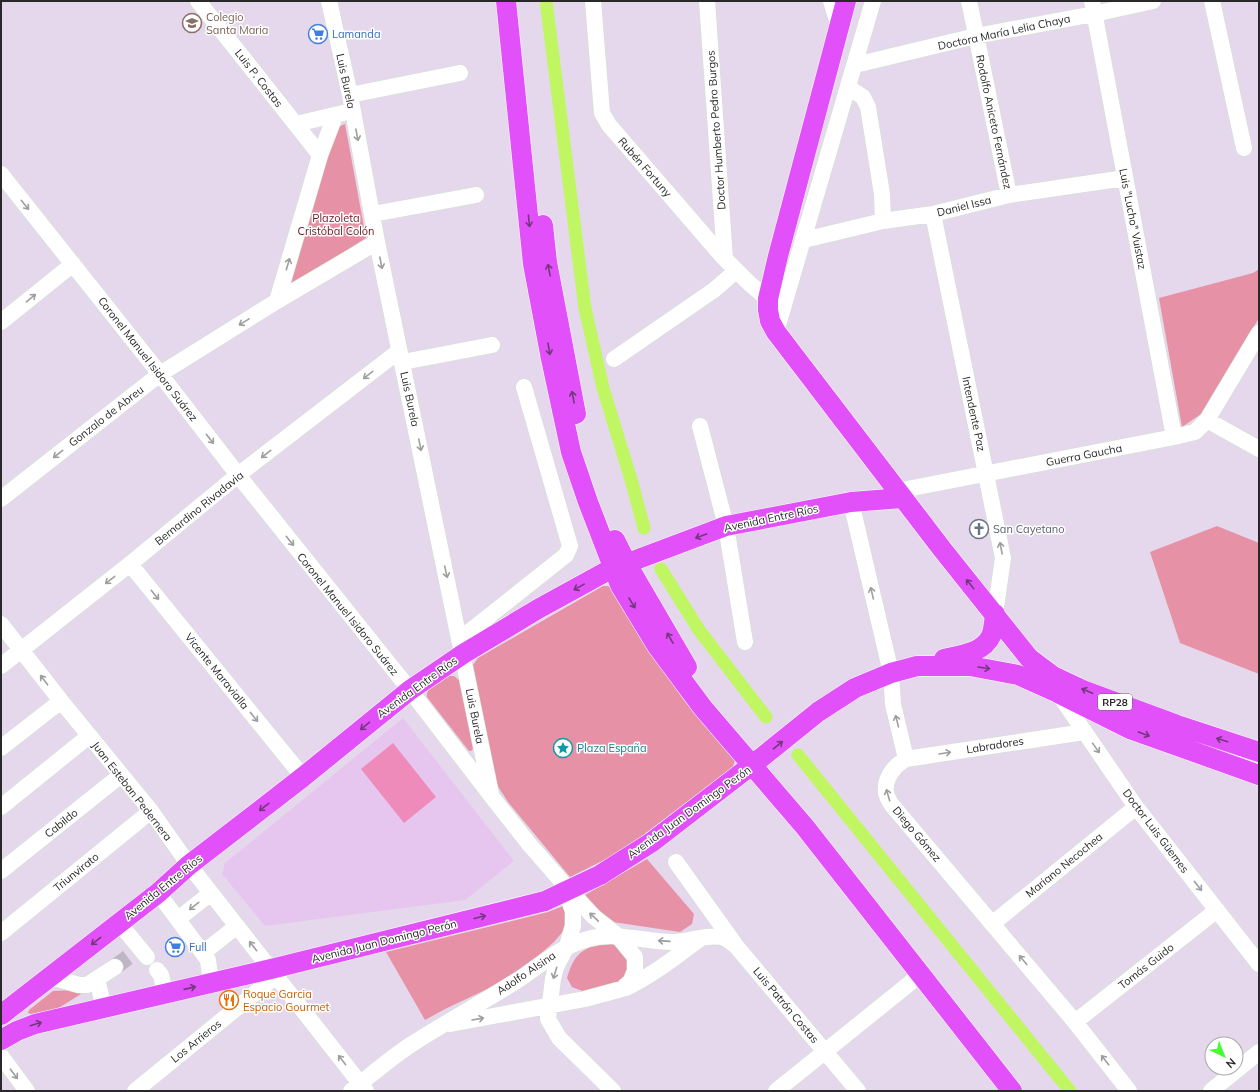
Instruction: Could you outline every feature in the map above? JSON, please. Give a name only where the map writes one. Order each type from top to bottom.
[{"type":"main road","points":[[506,1],[533,264],[550,359],[572,452],[588,502],[620,566]]},
{"type":"main road","points":[[515,1],[548,262],[583,449],[616,543],[620,566],[620,584],[657,646],[703,708],[757,761],[812,827],[1020,1091]]},
{"type":"main road","points":[[846,1],[778,256],[768,299],[768,310],[770,321],[776,332],[942,549],[995,614],[992,635],[979,649],[917,666]]},
{"type":"main road","name":"Avenida Entre Ríos","points":[[1,1015],[158,893],[189,865],[303,777],[410,690],[461,646],[538,609],[620,566],[726,526],[900,494]]},
{"type":"main road","name":"RP28","points":[[995,614],[1029,658],[1054,676],[1085,690],[1176,725],[1259,752]]},
{"type":"main road","name":"Avenida Juan Domingo Perón","points":[[1,1040],[17,1031],[35,1024],[211,983],[274,973],[545,901],[600,875],[652,842],[818,712],[855,688],[891,673],[917,666],[970,666],[1018,675],[1130,729],[1259,775]]},
{"type":"main road","points":[[757,761],[805,827],[1012,1091]]},
{"type":"street","name":"Luis P. Costas","points":[[198,1],[320,155]]},
{"type":"street","name":"Luis Burela","points":[[329,1],[351,103],[373,214],[377,242],[492,797]]},
{"type":"street","name":"Rubén Fortuny","points":[[593,1],[602,113],[609,126],[736,271],[768,299]]},
{"type":"street","name":"Doctor Humberto Pedro Burgos","points":[[707,1],[725,259]]},
{"type":"street","points":[[831,1],[839,27]]},
{"type":"street","points":[[776,332],[849,88],[873,1]]},
{"type":"street","name":"Rodolfo Aniceto Fernández","points":[[969,1],[1009,195]]},
{"type":"street","name":"Doctora María Lelia Chaya","points":[[855,65],[1093,7],[1153,1]]},
{"type":"street","points":[[1212,1],[1244,148]]},
{"type":"street","name":"Luis \"Lucho\" Vuistaz","points":[[1093,7],[1174,437]]},
{"type":"street","points":[[296,124],[335,116],[351,103],[460,73]]},
{"type":"street","points":[[849,88],[863,97],[868,107],[882,194],[883,221]]},
{"type":"street","points":[[277,301],[320,155],[335,116]]},
{"type":"street","name":"Coronel Manuel Isidoro Suárez","points":[[1,174],[160,374],[238,476],[410,690],[529,844],[563,883],[573,911],[573,926],[567,946],[556,967],[548,1019],[559,1038],[613,1091]]},
{"type":"street","name":"Daniel Issa","points":[[804,240],[883,221],[933,214],[1009,195],[1125,178]]},
{"type":"street","points":[[373,214],[476,195]]},
{"type":"street","name":"Intendente Paz","points":[[933,214],[1003,558],[995,614]]},
{"type":"street","name":"Gonzalo de Abreu","points":[[1,499],[160,374],[277,301],[377,242]]},
{"type":"street","points":[[1,322],[73,264]]},
{"type":"street","points":[[614,359],[714,290],[736,271]]},
{"type":"street","points":[[1259,333],[1208,420],[1259,449]]},
{"type":"street","name":"Bernardino Rivadavia","points":[[1,666],[238,476],[401,356],[492,345]]},
{"type":"street","points":[[461,646],[566,555],[570,546],[524,387]]},
{"type":"street","name":"Guerra Gaucha","points":[[900,494],[986,474],[1195,432],[1208,420]]},
{"type":"street","points":[[700,426],[726,526],[745,642]]},
{"type":"street","points":[[851,502],[891,673],[892,704],[906,758]]},
{"type":"street","name":"Vicente Maravialla","points":[[130,564],[303,777]]},
{"type":"street","name":"Juan Esteban Pedernera","points":[[1,624],[60,701],[151,811],[189,865],[274,973],[359,1089]]},
{"type":"street","name":"Doctor Luis Güemes","points":[[1058,693],[1136,807],[1259,964]]},
{"type":"street","points":[[1,748],[60,701]]},
{"type":"street","name":"Labradores","points":[[906,758],[1084,732]]},
{"type":"street","points":[[1,807],[89,736]]},
{"type":"street","name":"Diego Gómez","points":[[906,758],[898,763],[887,779],[886,793],[891,804],[1075,1022],[1129,1091]]},
{"type":"street","name":"Cabildo","points":[[1,870],[121,775]]},
{"type":"street","name":"Mariano Necochea","points":[[992,924],[1136,807]]},
{"type":"street","name":"Triunvirato","points":[[1,933],[151,811]]},
{"type":"street","points":[[676,862],[736,946]]},
{"type":"street","name":"Adolfo Alsina","points":[[563,883],[573,896],[594,917],[618,935],[635,957],[635,971],[631,981],[622,990]]},
{"type":"street","points":[[158,893],[208,960],[211,983]]},
{"type":"street","points":[[178,919],[211,893]]},
{"type":"street","name":"Tomás Guido","points":[[1075,1022],[1217,910]]},
{"type":"street","points":[[119,923],[141,953]]},
{"type":"street","points":[[203,953],[237,926]]},
{"type":"street","name":"Adolfo Alsina","points":[[359,1089],[407,1048],[440,1026],[519,980],[567,946],[589,938],[618,935],[647,940],[673,942],[703,938]]},
{"type":"street","name":"Luis Patrón Costas","points":[[703,938],[721,937],[736,946],[858,1091]]},
{"type":"street","name":"Adolfo Alsina","points":[[440,1026],[585,999],[622,990],[660,969],[703,938]]},
{"type":"street","points":[[51,977],[79,986],[87,985],[116,967]]},
{"type":"street","points":[[157,970],[162,975],[165,993]]},
{"type":"street","name":"Los Arrieros","points":[[135,1091],[274,973]]},
{"type":"street","points":[[776,1091],[920,975]]},
{"type":"street","points":[[97,980],[104,1008]]},
{"type":"street","points":[[1211,1091],[1259,1052]]},
{"type":"street","points":[[1,1056],[27,1091]]},
{"type":"shaded area","points":[[403,718],[514,861],[465,900],[265,926],[222,874],[225,863]]},
{"type":"shaded area","points":[[393,743],[436,797],[404,823],[361,769]]},
{"type":"green space","name":"Plazoleta Cristóbal Colón","points":[[345,124],[366,238],[290,286],[336,128]]},
{"type":"green space","points":[[1259,269],[1259,318],[1201,414],[1182,427],[1159,298],[1253,273]]},
{"type":"green space","points":[[1217,526],[1259,543],[1259,674],[1180,643],[1150,552]]},
{"type":"green space","points":[[603,586],[612,588],[669,679],[686,703],[735,760],[733,767],[643,835],[608,858],[570,877],[508,802],[497,785],[473,665],[478,658]]},
{"type":"green space","points":[[449,676],[454,676],[460,681],[473,749],[471,751],[469,751],[427,697],[427,693],[431,687]]},
{"type":"green space","points":[[647,859],[694,914],[692,924],[680,932],[613,922],[604,917],[585,895]]},
{"type":"green space","points":[[566,905],[568,916],[564,930],[554,942],[521,971],[425,1020],[386,952],[548,912]]},
{"type":"green space","points":[[599,943],[616,944],[630,962],[622,983],[585,992],[572,987],[567,978],[575,960],[581,952]]},
{"type":"green space","points":[[77,990],[81,994],[57,1009],[31,1014],[28,1013],[29,1010],[53,991]]},
{"type":"waterway","points":[[546,1],[585,308],[603,388],[644,528]]},
{"type":"waterway","points":[[661,569],[699,630],[766,717]]},
{"type":"waterway","points":[[798,755],[1070,1091]]},
{"type":"tunnel","points":[[115,967],[135,952]]},
{"type":"place","name":"Colegio Santa Maria","points":[[192,23]]},
{"type":"place","name":"Lamanda","points":[[318,34]]},
{"type":"place","name":"San Cayetano","points":[[979,529]]},
{"type":"place","name":"Plaza España","points":[[563,748]]},
{"type":"place","name":"Full","points":[[175,947]]},
{"type":"place","name":"Roque Garcia Espacio Gourmet","points":[[229,1000]]}]
